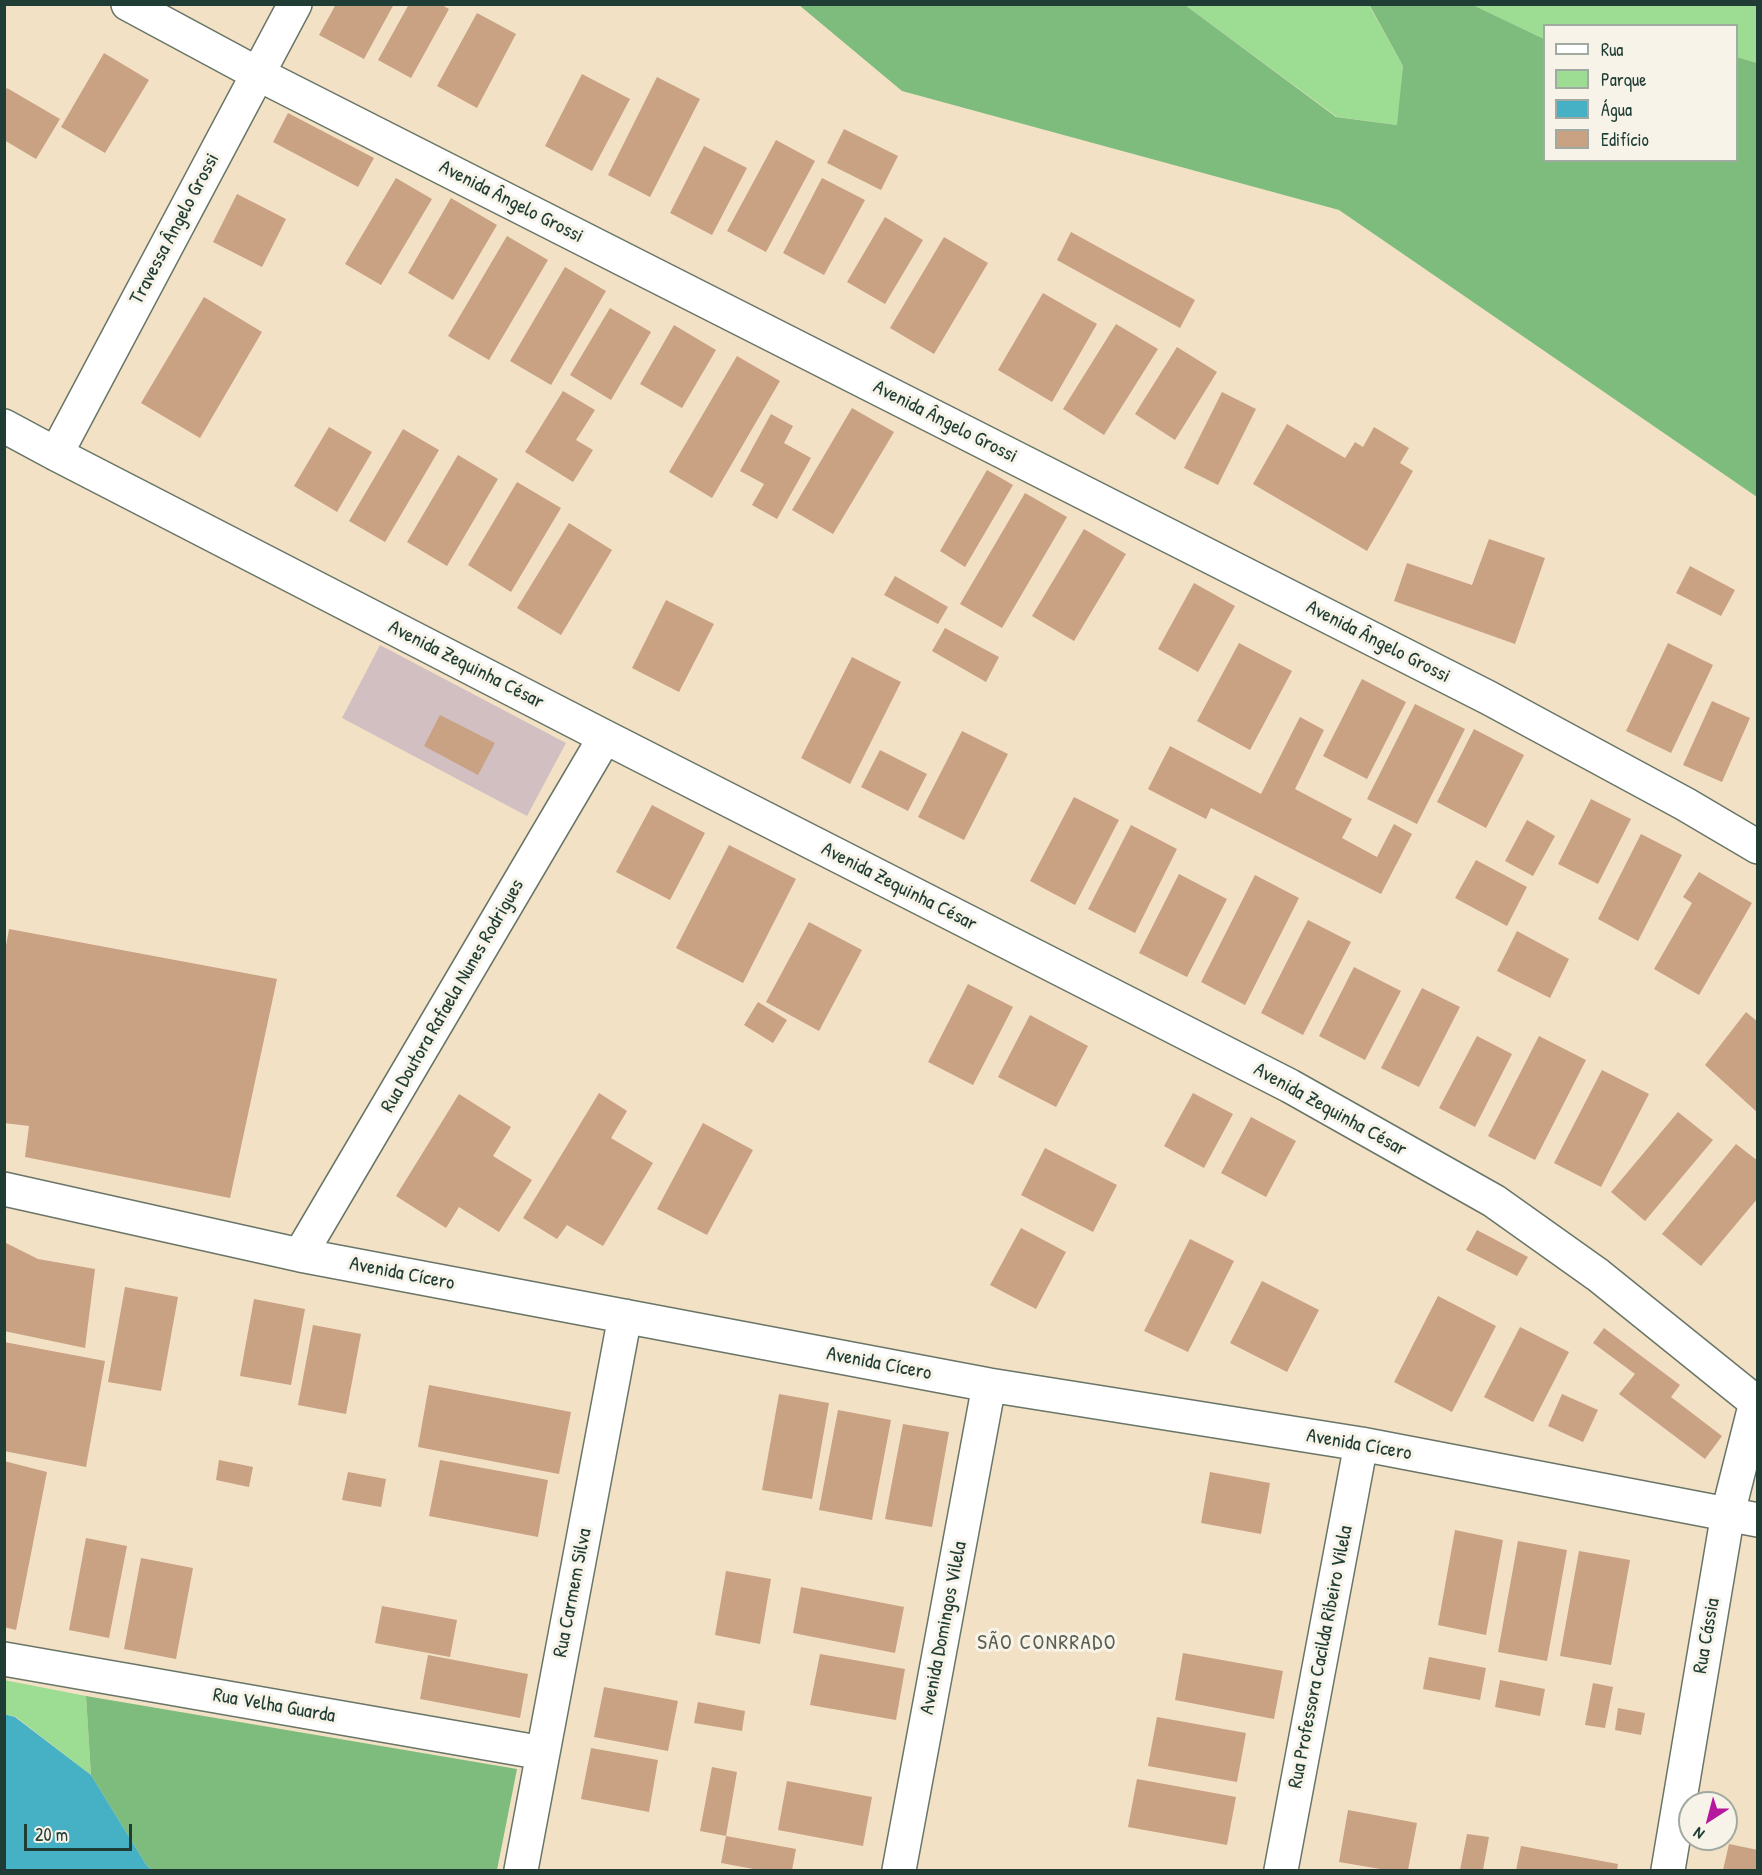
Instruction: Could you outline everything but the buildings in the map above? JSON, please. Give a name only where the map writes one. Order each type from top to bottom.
[{"type":"street","name":"Avenida Ângelo Grossi","points":[[128,4],[258,74],[1489,698],[1685,804],[1758,847]]},
{"type":"street","name":"Travessa Ângelo Grossi","points":[[56,454],[295,4]]},
{"type":"street","name":"Avenida Zequinha César","points":[[4,426],[605,737],[1290,1086],[1494,1201],[1598,1275],[1757,1403]]},
{"type":"street","name":"Rua Doutora Rafaela Nunes Rodrigues","points":[[300,1255],[605,737]]},
{"type":"street","name":"Avenida Cícero","points":[[4,1190],[300,1255],[989,1384],[1360,1444],[1743,1517]]},
{"type":"street","name":"Rua Carmem Silva","points":[[521,1870],[625,1316]]},
{"type":"street","name":"Avenida Domingos Vilela","points":[[899,1870],[989,1384]]},
{"type":"street","name":"Rua Cássia","points":[[1668,1870],[1743,1517],[1757,1403]]},
{"type":"street","name":"Rua Professora Cacilda Ribeiro Vilela","points":[[1281,1870],[1360,1444]]},
{"type":"street","name":"Rua Velha Guarda","points":[[4,1659],[543,1753]]},
{"type":"shaded area","points":[[380,645],[566,743],[527,816],[342,718]]},
{"type":"green space","points":[[1375,4],[1473,5],[1543,39],[1543,162],[1738,162],[1738,57],[1757,63],[1757,497],[1339,210],[902,91],[799,5],[1185,5],[1336,117],[1397,125],[1403,66],[1370,6]]},
{"type":"green space","points":[[1185,5],[1375,5],[1370,7],[1403,66],[1398,125],[1337,117]]},
{"type":"green space","points":[[1473,5],[1757,5],[1757,63],[1738,57],[1738,24],[1543,24],[1543,39]]},
{"type":"green space","points":[[4,1680],[86,1696],[91,1775],[16,1717],[5,1714]]},
{"type":"green space","points":[[86,1696],[517,1769],[497,1870],[153,1870],[147,1866],[91,1775]]},
{"type":"water","points":[[4,1714],[15,1717],[91,1775],[147,1866],[153,1870],[5,1870]]},
{"type":"district","name":"SÃO CONRRADO","points":[[1047,1643]]}]
